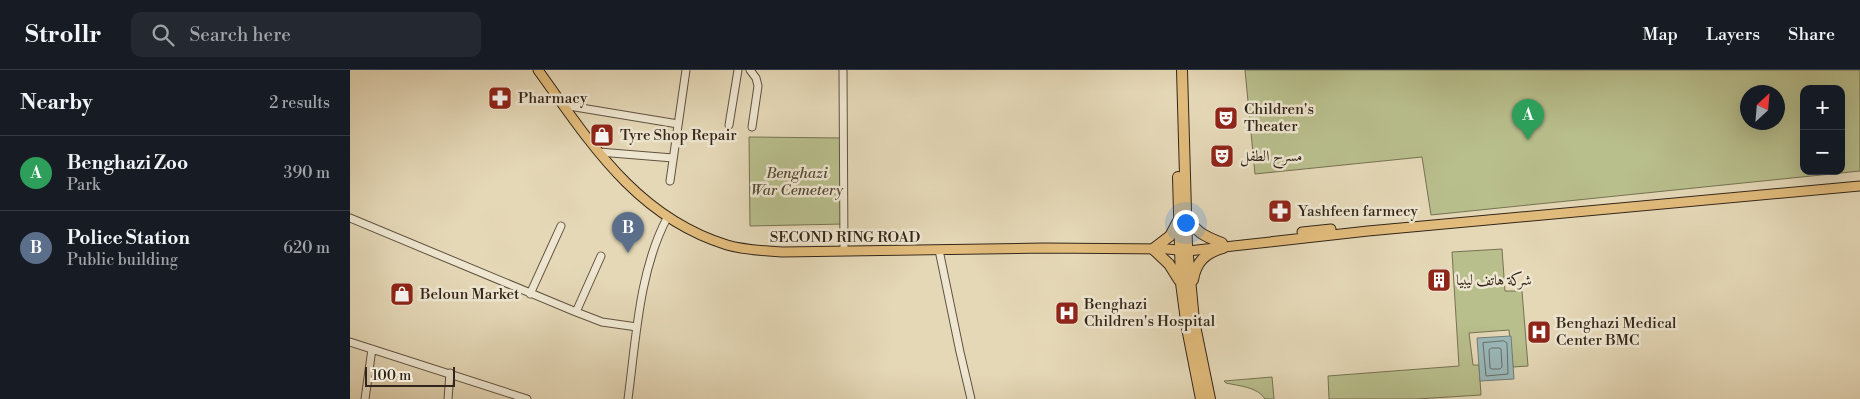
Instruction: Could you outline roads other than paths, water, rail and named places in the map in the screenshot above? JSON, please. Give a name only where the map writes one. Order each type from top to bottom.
[{"type":"highway","points":[[1176,70],[1184,249],[1198,341],[1210,399]]},
{"type":"highway","points":[[1180,284],[1169,264],[1153,249],[1170,236],[1182,215],[1182,70]]},
{"type":"highway","points":[[1182,215],[1202,235],[1222,245]]},
{"type":"highway","points":[[1191,294],[1194,272],[1201,260],[1211,251],[1222,245]]},
{"type":"highway","points":[[1184,249],[1180,284],[1201,399]]},
{"type":"main road","name":"SECOND RING ROAD","points":[[538,70],[599,152],[634,191],[667,218],[704,237],[729,245],[783,252],[1184,249],[1222,245]]},
{"type":"main road","points":[[1222,245],[1317,230],[1860,180]]},
{"type":"main road","points":[[1222,245],[1860,186]]},
{"type":"street","points":[[670,181],[686,70]]},
{"type":"street","points":[[729,125],[738,70]]},
{"type":"street","points":[[750,70],[756,78],[758,86],[752,127]]},
{"type":"street","points":[[843,70],[844,251]]},
{"type":"street","points":[[563,105],[678,124]]},
{"type":"street","points":[[599,152],[673,158]]},
{"type":"street","points":[[350,218],[530,294],[602,322],[637,327]]},
{"type":"street","points":[[628,399],[637,327],[650,255],[667,218]]},
{"type":"street","points":[[530,294],[561,226]]},
{"type":"street","points":[[939,250],[971,399]]},
{"type":"street","points":[[576,312],[601,256]]},
{"type":"street","points":[[350,342],[526,399]]},
{"type":"street","points":[[365,399],[372,349]]},
{"type":"street","points":[[448,399],[450,373]]},
{"type":"water","points":[[1511,336],[1514,379],[1480,381],[1477,338]]},
{"type":"place","name":"Pharmacy","points":[[500,98]]},
{"type":"place","name":"Children's Theater","points":[[1226,118]]},
{"type":"place","name":"Tyre Shop Repair","points":[[602,135]]},
{"type":"place","name":"Benghazi Zoo","points":[[1528,140]]},
{"type":"place","name":"مسرح الطفل","points":[[1222,156]]},
{"type":"place","name":"Yashfeen farmecy","points":[[1280,211]]},
{"type":"place","name":"Police Station","points":[[628,253]]},
{"type":"place","name":"شركة هاتف ليبيا","points":[[1439,280]]},
{"type":"place","name":"Beloun Market","points":[[402,294]]},
{"type":"place","name":"Benghazi Children's Hospital","points":[[1067,313]]},
{"type":"place","name":"Benghazi Medical Center BMC","points":[[1539,332]]},
{"type":"park label","name":"Benghazi War Cemetery","points":[[797,182]]}]
